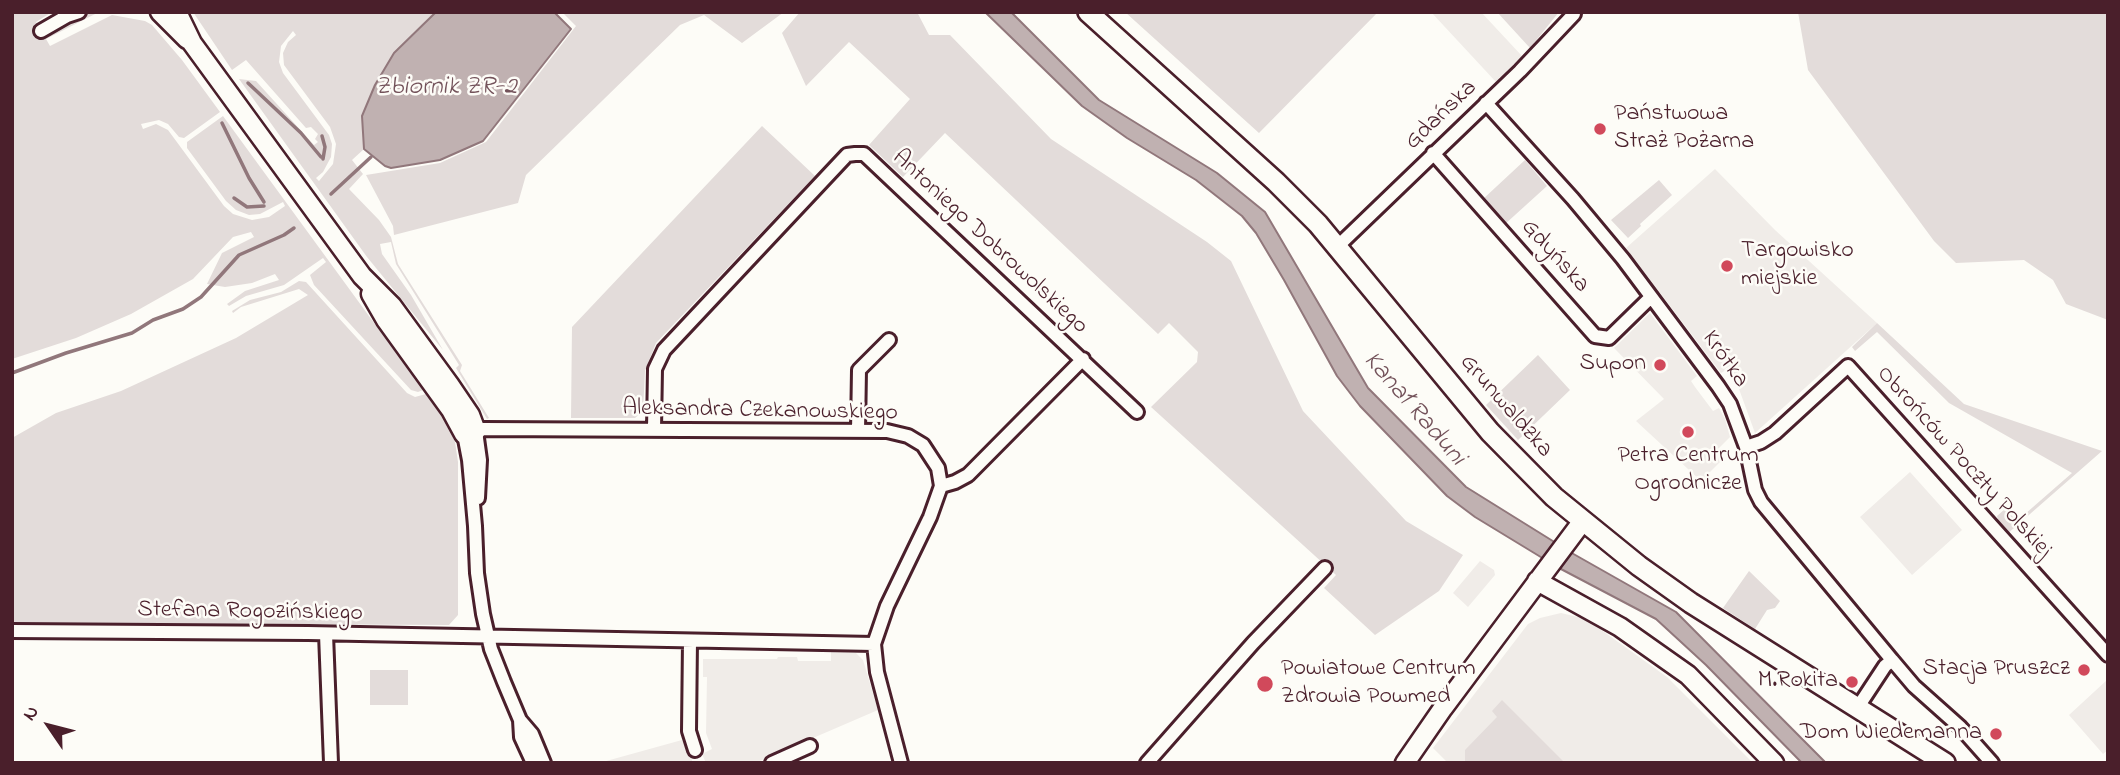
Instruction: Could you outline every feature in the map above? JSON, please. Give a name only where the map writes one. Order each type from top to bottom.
[{"type":"main road","points":[[160,12],[192,43],[362,276],[377,305],[470,432]]},
{"type":"main road","points":[[177,12],[192,43]]},
{"type":"main road","name":"Grunwaldzka","points":[[1088,12],[1276,182],[1338,246],[1490,432],[1521,466],[1582,522],[1691,603],[1945,763]]},
{"type":"main road","points":[[1405,763],[1582,522]]},
{"type":"main road","points":[[1543,573],[1688,675],[1774,763]]},
{"type":"street","points":[[41,31],[73,13]]},
{"type":"street","name":"Gdańska","points":[[1338,246],[1574,14]]},
{"type":"street","name":"Krótka","points":[[1486,103],[1622,259],[1730,404],[1746,447],[1755,490],[1761,502],[1914,686],[1960,727],[1992,763]]},
{"type":"street","name":"Gdyńska","points":[[1433,153],[1595,335],[1608,338],[1651,298]]},
{"type":"street","name":"Antoniego Dobrowolskiego","points":[[654,429],[655,369],[664,350],[847,155],[863,154],[1138,412]]},
{"type":"street","points":[[858,431],[859,370],[889,340]]},
{"type":"street","points":[[901,763],[877,672],[874,644],[887,607],[930,517],[941,485],[968,475],[1083,359]]},
{"type":"street","name":"Obrońców Poczty Polskiej","points":[[1746,447],[1775,433],[1848,366],[2108,654]]},
{"type":"street","name":"Aleksandra Czekanowskiego","points":[[470,432],[492,428],[897,433],[923,445],[938,468],[941,485]]},
{"type":"street","points":[[470,432],[469,460],[477,573],[488,638],[520,720],[521,737],[533,763]]},
{"type":"street","points":[[1147,763],[1253,643],[1325,568]]},
{"type":"street","name":"Stefana Rogozińskiego","points":[[12,631],[874,644]]},
{"type":"street","points":[[327,634],[331,763]]},
{"type":"street","points":[[690,641],[689,731],[695,750]]},
{"type":"street","points":[[1858,707],[1885,666],[1892,660]]},
{"type":"street","points":[[520,720],[532,734],[544,763]]},
{"type":"street","points":[[772,763],[810,746]]},
{"type":"shaded area","points":[[12,12],[52,12],[36,22],[44,36],[91,12],[99,12],[46,39],[50,46],[112,15],[145,21],[152,25],[220,112],[184,138],[179,137],[168,124],[159,120],[141,124],[143,129],[156,124],[168,130],[224,206],[233,214],[252,220],[269,217],[285,206],[283,202],[260,214],[249,215],[236,210],[226,201],[187,148],[187,142],[223,116],[423,390],[411,390],[314,285],[310,275],[326,262],[323,258],[284,285],[246,296],[229,306],[227,304],[245,291],[279,280],[275,274],[252,283],[225,287],[207,284],[222,253],[254,237],[251,232],[233,237],[193,279],[131,314],[76,338],[12,359]]},
{"type":"shaded area","points":[[193,12],[435,12],[394,53],[362,116],[364,149],[352,160],[363,174],[349,189],[379,220],[391,237],[398,264],[462,365],[460,371],[489,418],[487,419],[456,368],[459,365],[396,264],[391,242],[380,244],[382,254],[411,295],[443,350],[367,257],[239,79],[256,81],[314,145],[318,142],[315,139],[318,134],[311,127],[306,128],[246,60],[232,70]],"holes":[[[293,31],[296,35],[288,42],[283,53],[284,65],[330,127],[336,144],[333,164],[319,181],[316,178],[323,172],[331,157],[332,144],[329,135],[283,73],[279,62],[281,46]]]},
{"type":"shaded area","points":[[562,12],[784,12],[742,43],[704,15],[680,25],[526,175],[518,203],[394,235],[393,226],[366,175],[440,163],[486,142],[576,26]]},
{"type":"shaded area","points":[[800,12],[917,12],[929,35],[950,35],[1051,139],[1207,242],[1231,261],[1303,411],[1406,521],[1463,555],[1439,591],[1375,635],[1324,588],[1336,575],[1151,407],[1197,362],[1198,352],[1169,323],[1158,334],[945,133],[903,177],[869,145],[910,99],[849,42],[806,86],[782,33]]},
{"type":"shaded area","points":[[1125,12],[1378,12],[1259,133]]},
{"type":"shaded area","points":[[1431,12],[1481,12],[1522,56],[1496,82]]},
{"type":"shaded area","points":[[1497,12],[1559,12],[1530,48]]},
{"type":"shaded area","points":[[1798,12],[2108,12],[2108,320],[2066,304],[2053,280],[2024,260],[1956,263],[1934,241],[1808,70]]},
{"type":"shaded area","points":[[762,126],[815,176],[656,343],[645,371],[643,411],[635,418],[571,418],[572,327]]},
{"type":"shaded area","points":[[1525,160],[1547,186],[1504,225],[1482,200]]},
{"type":"shaded area","name":"Targowisko miejskie","points":[[1715,169],[1775,230],[1877,323],[1755,433],[1731,367],[1721,373],[1626,248]]},
{"type":"shaded area","points":[[1659,180],[1672,195],[1628,238],[1611,220]]},
{"type":"shaded area","points":[[299,281],[306,282],[407,393],[415,397],[426,394],[449,426],[458,462],[458,615],[449,625],[12,623],[12,438],[56,413],[121,391],[236,338],[308,295],[299,289],[241,307],[233,313],[232,311],[250,300],[281,292]]},
{"type":"shaded area","points":[[1650,313],[1697,376],[1691,381],[1695,387],[1713,411],[1719,408],[1725,419],[1730,437],[1715,452],[1723,459],[1701,481],[1636,421],[1664,399],[1614,348]]},
{"type":"shaded area","points":[[1877,323],[1964,404],[2102,451],[2006,535],[1997,525],[1997,516],[2005,509],[2017,521],[2072,473],[1949,403],[1877,332],[1855,351],[1852,347]]},
{"type":"shaded area","points":[[1538,355],[1570,390],[1518,440],[1486,405]]},
{"type":"shaded area","points":[[1910,472],[1962,530],[1912,575],[1860,517]]},
{"type":"shaded area","points":[[1480,561],[1494,570],[1495,575],[1468,607],[1453,593]]},
{"type":"shaded area","points":[[1749,571],[1780,601],[1775,608],[1767,610],[1755,629],[1723,608]]},
{"type":"shaded area","points":[[1561,613],[1586,619],[1667,677],[1753,763],[1448,763],[1433,748],[1528,624]]},
{"type":"shaded area","points":[[831,652],[856,653],[863,660],[878,710],[755,763],[706,763],[702,754],[712,749],[706,733],[707,677],[703,677],[703,659],[797,657],[798,661],[831,661]]},
{"type":"shaded area","points":[[370,670],[408,670],[408,705],[370,705]]},
{"type":"shaded area","points":[[2107,680],[2108,750],[2103,754],[2069,715]]},
{"type":"shaded area","points":[[1502,700],[1565,763],[1465,761],[1465,750],[1497,717],[1492,711]]},
{"type":"shaded area","points":[[682,740],[693,763],[599,763]]},
{"type":"water","name":"Zbiornik ZR-2","points":[[436,12],[554,12],[571,29],[483,141],[440,160],[391,168],[364,149],[362,116],[375,85],[394,53]]},
{"type":"water","points":[[985,12],[1011,12],[1099,100],[1217,173],[1265,212],[1368,388],[1466,487],[1556,543],[1544,559],[1475,517],[1447,496],[1360,406],[1337,376],[1284,280],[1256,233],[1242,216],[1196,180],[1127,138],[1082,106]]},
{"type":"water","points":[[1570,552],[1676,612],[1826,763],[1802,763],[1706,665],[1656,619],[1559,568]]},
{"type":"waterway","points":[[248,83],[301,133],[321,157]]},
{"type":"waterway","points":[[222,123],[264,202]]},
{"type":"waterway","points":[[322,136],[325,147],[323,159]]},
{"type":"waterway","points":[[331,194],[371,157]]},
{"type":"waterway","points":[[234,198],[247,207],[264,206]]},
{"type":"waterway","points":[[12,373],[132,333],[153,320],[183,309],[201,297],[239,255],[294,228]]},
{"type":"place","name":"Państwowa Straż Pożarna","points":[[1600,129]]},
{"type":"place","name":"Targowisko miejskie","points":[[1727,266]]},
{"type":"place","name":"Supon","points":[[1660,365]]},
{"type":"place","name":"Petra Centrum Ogrodnicze","points":[[1688,432]]},
{"type":"place","name":"Stacja Pruszcz","points":[[2084,670]]},
{"type":"place","name":"M.Rokita","points":[[1852,682]]},
{"type":"place","name":"Powiatowe Centrum Zdrowia Powmed","points":[[1265,684]]},
{"type":"place","name":"Dom Wiedemanna","points":[[1996,734]]},
{"type":"water label","name":"Kanał Raduni","points":[[1413,410]]}]
